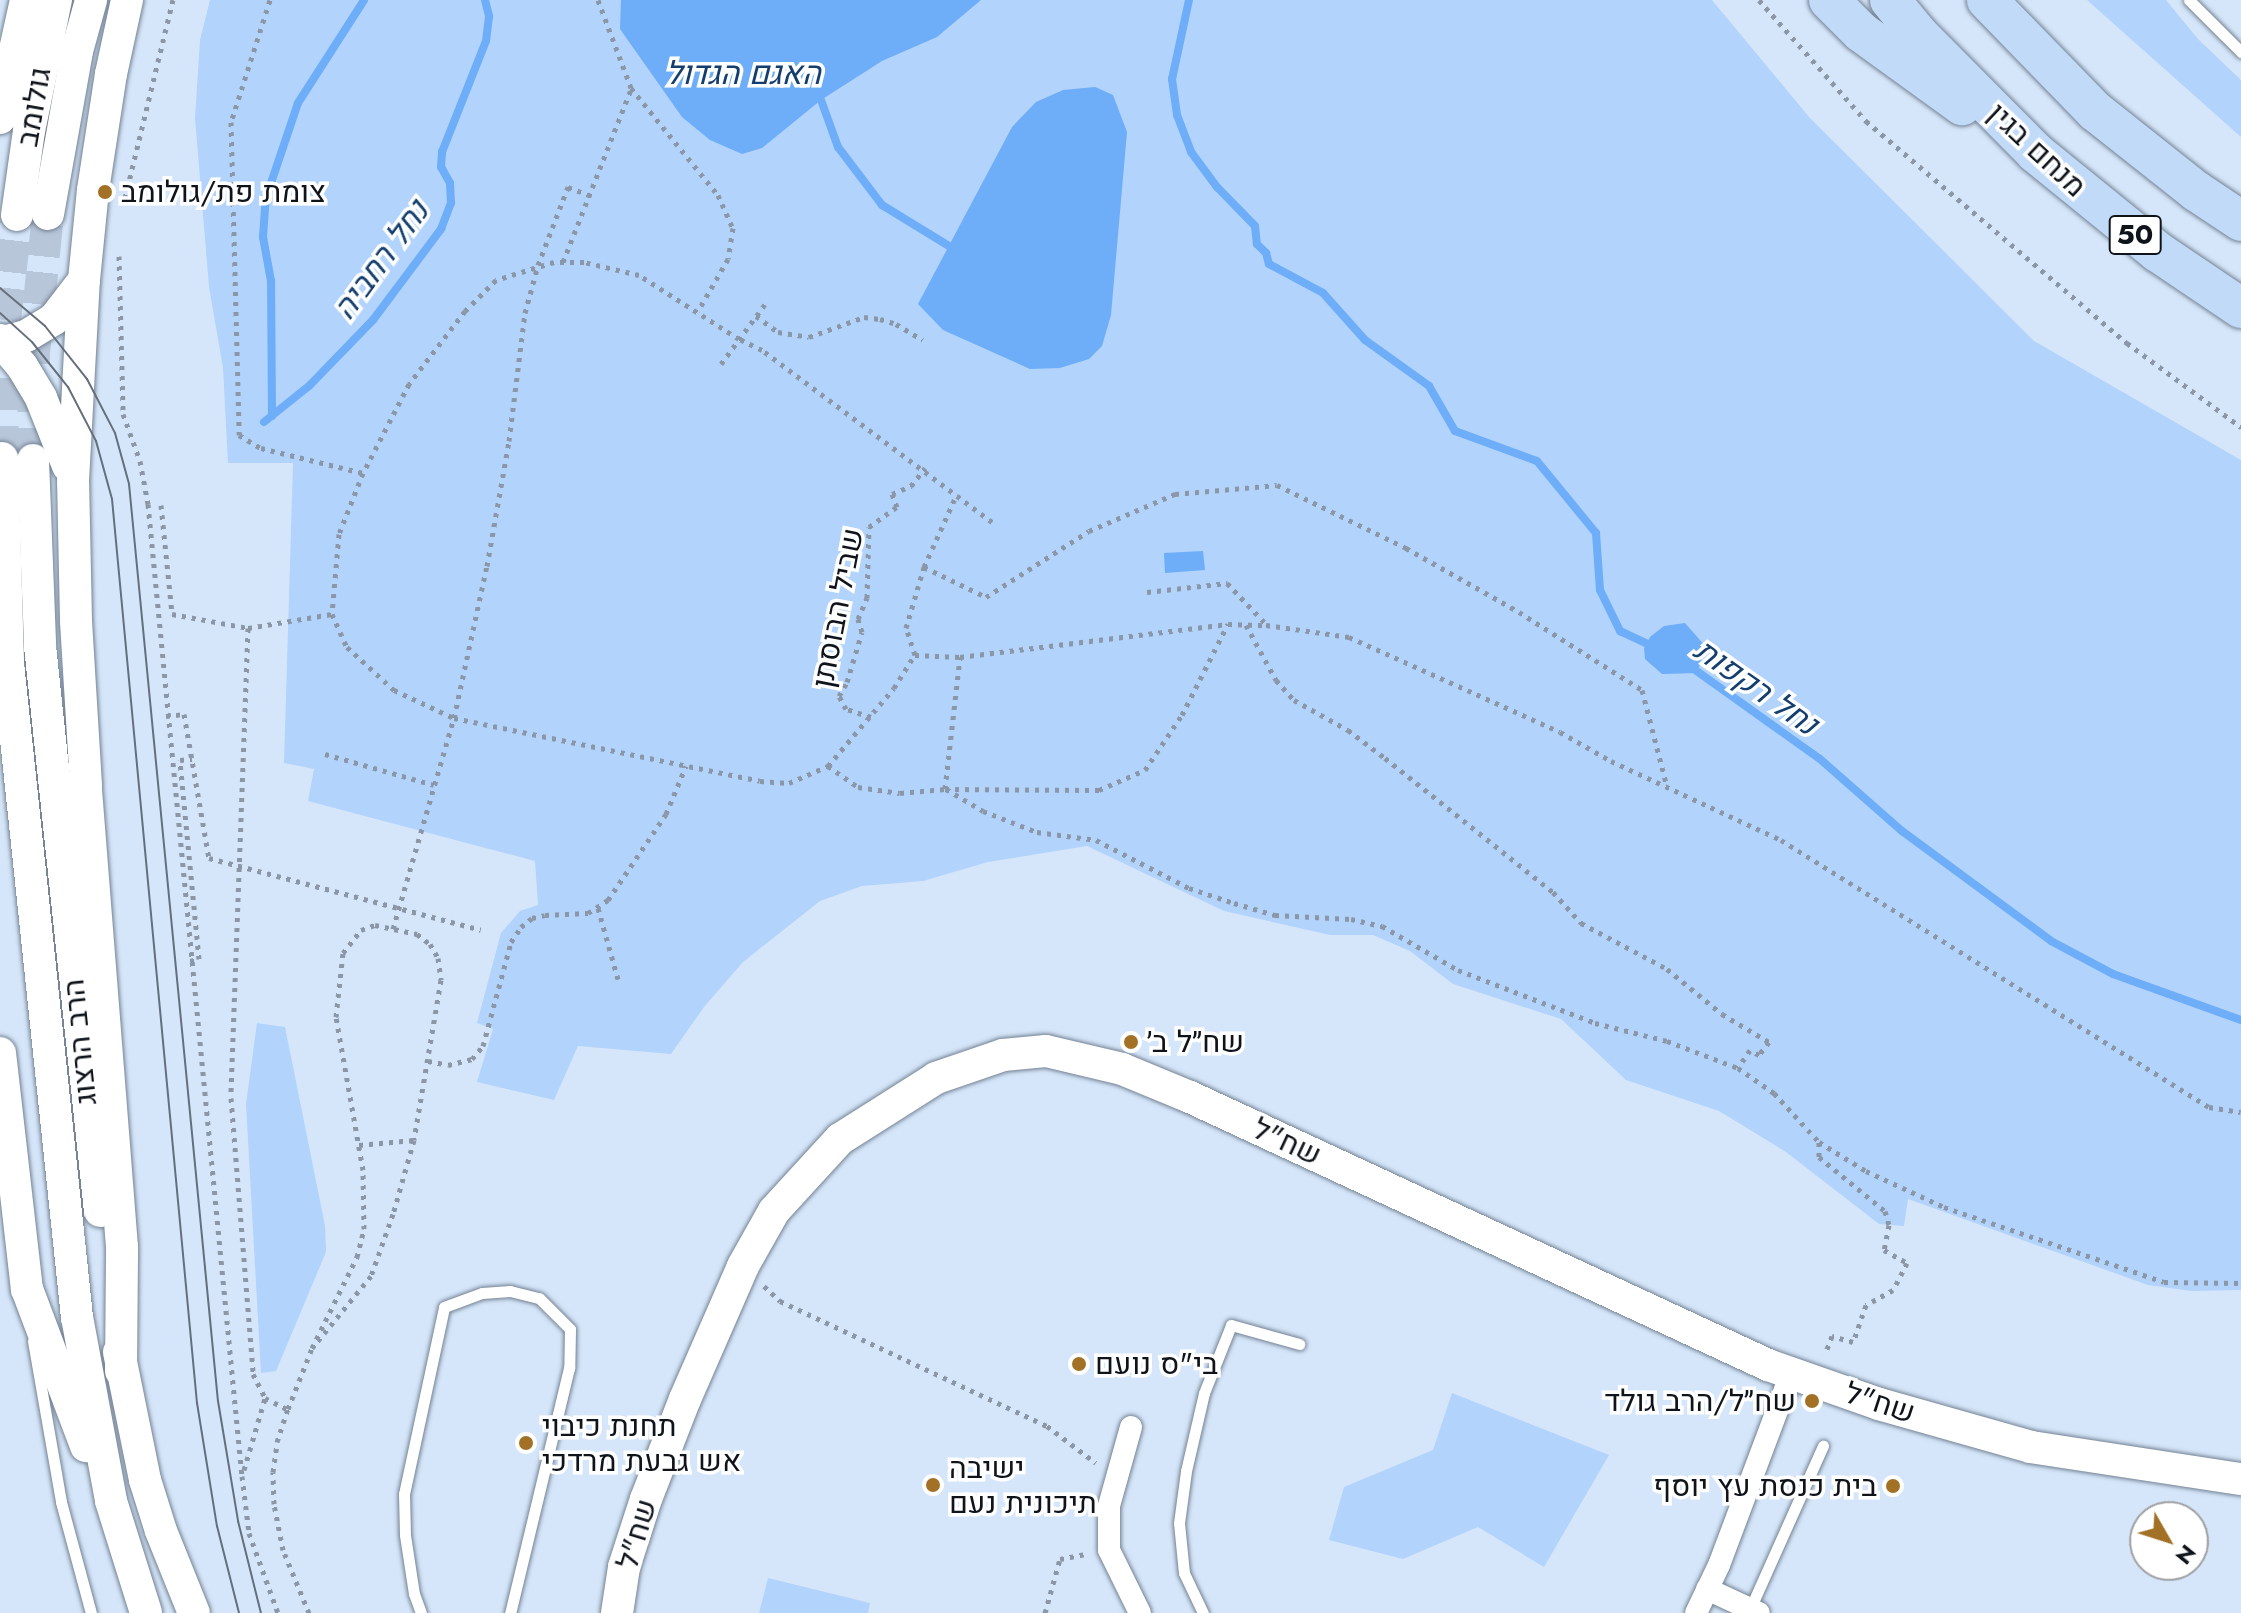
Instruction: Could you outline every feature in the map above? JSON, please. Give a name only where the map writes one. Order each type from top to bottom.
[{"type":"highway","points":[[1829,0],[1861,32],[2036,153]]},
{"type":"highway","name":"מנחם בגין","points":[[1890,0],[1919,35],[2036,153],[2158,252],[2241,308]]},
{"type":"highway","name":"50","points":[[1987,0],[2095,111],[2196,191],[2241,221]]},
{"type":"highway","points":[[2009,0],[2052,70]]},
{"type":"main road","points":[[0,118],[26,0]]},
{"type":"main road","name":"גולומב","points":[[56,0],[29,131],[33,215],[91,0]]},
{"type":"main road","points":[[121,1371],[122,1247],[86,785],[76,621],[73,481],[84,280],[99,144],[127,0]]},
{"type":"main road","points":[[73,481],[41,398],[22,366],[1,342],[26,336],[54,319],[84,280]]},
{"type":"main road","name":"הרב הרצוג","points":[[17,459],[40,646],[92,1153],[121,1371],[145,1480],[161,1531],[194,1613]]},
{"type":"main road","name":"הרב הרצוג","points":[[17,459],[8,663],[59,1169],[77,1317],[111,1501],[146,1613]]},
{"type":"main road","name":"שח\"ל","points":[[617,1613],[624,1567],[646,1499],[743,1266],[774,1211],[840,1139],[936,1078],[1003,1055],[1046,1051],[1122,1069],[1190,1097],[1791,1373],[1951,1426],[2031,1447],[2241,1479]]},
{"type":"main road","points":[[0,1053],[27,1289],[65,1396],[111,1501]]},
{"type":"street","points":[[1696,1613],[1791,1373]]},
{"type":"street","points":[[1131,1427],[1109,1506],[1109,1550],[1140,1613]]},
{"type":"street","points":[[1707,1589],[1755,1611]]},
{"type":"lane","points":[[2189,0],[2241,52]]},
{"type":"lane","points":[[27,1289],[40,1393],[61,1502],[91,1613]]},
{"type":"lane","points":[[421,1613],[414,1594],[405,1535],[404,1494],[444,1307],[482,1293],[510,1291],[539,1298],[570,1329],[569,1368],[510,1613]]},
{"type":"lane","points":[[1203,1613],[1184,1573],[1179,1523],[1204,1393],[1231,1325],[1299,1344]]},
{"type":"lane","points":[[1755,1611],[1823,1446]]},
{"type":"path","points":[[122,210],[173,0]]},
{"type":"path","points":[[270,0],[231,122],[239,435],[261,448],[363,473]]},
{"type":"path","points":[[598,0],[631,88],[718,195],[733,228],[728,259],[698,311]]},
{"type":"path","points":[[1759,0],[1866,121],[2127,343],[2241,427]]},
{"type":"path","points":[[563,262],[631,88]]},
{"type":"path","points":[[393,929],[454,718],[487,566],[509,441],[525,313],[538,265],[568,187],[591,196]]},
{"type":"path","points":[[118,247],[123,414],[140,461],[148,504],[166,716],[242,1476],[249,1533],[278,1613]]},
{"type":"path","points":[[915,655],[871,717],[828,766],[789,783],[760,781],[454,718],[394,690],[347,647],[332,614],[339,534],[363,473],[409,384],[465,311],[496,280],[538,265],[563,262],[584,262],[639,275],[739,339],[762,350],[925,468],[992,522]]},
{"type":"path","points":[[721,364],[765,304]]},
{"type":"path","points":[[756,316],[778,332],[809,337],[864,317],[880,319],[923,340]]},
{"type":"path","name":"שביל הבוסתן","points":[[871,717],[846,709],[839,696],[862,632],[858,619],[867,598],[869,527],[897,507],[892,494],[911,486],[925,468]]},
{"type":"path","points":[[924,567],[986,597],[1089,531],[1175,494],[1277,485],[1406,548],[1519,612],[1642,690],[1667,787]]},
{"type":"path","points":[[915,655],[906,628],[924,567],[957,494]]},
{"type":"path","points":[[161,505],[172,614],[248,628],[332,614]]},
{"type":"path","points":[[1147,592],[1227,583],[1266,625]]},
{"type":"path","points":[[915,655],[960,657],[1228,624],[1266,625],[1349,637],[1560,732],[1667,787],[1781,840],[2209,1107],[2241,1112]]},
{"type":"path","points":[[828,766],[858,787],[900,793],[945,789],[1099,790],[1145,770],[1182,715],[1228,624]]},
{"type":"path","points":[[1246,624],[1276,680],[1294,700],[1348,730],[1385,758],[1553,892],[1581,923],[1667,969],[1722,1014],[1769,1042],[1759,1055],[1750,1050],[1738,1068]]},
{"type":"path","points":[[248,628],[231,1098],[253,1374],[265,1398],[288,1409]]},
{"type":"path","points":[[945,789],[960,657]]},
{"type":"path","points":[[166,716],[184,714],[209,858],[481,930]]},
{"type":"path","points":[[325,754],[434,785]]},
{"type":"path","points":[[190,961],[199,959],[180,760],[192,759]]},
{"type":"path","points":[[428,1061],[463,1063],[472,1059],[483,1046],[511,942],[521,927],[532,918],[580,915],[598,908],[624,877],[666,814],[686,766]]},
{"type":"path","points":[[945,789],[983,811],[1037,832],[1096,840],[1189,888],[1234,903],[1275,915],[1351,919],[1382,926],[1458,970],[1595,1023],[1667,1041],[1738,1068],[1774,1093],[1819,1142],[1866,1171],[1944,1207],[2164,1282],[2241,1283]]},
{"type":"path","points":[[598,908],[618,979]]},
{"type":"path","points":[[309,1613],[283,1550],[274,1504],[277,1442],[312,1348],[357,1257],[364,1229],[366,1197],[336,1017],[343,953],[361,930],[375,925],[417,934],[430,944],[438,958],[441,980],[414,1140],[371,1276],[312,1348]]},
{"type":"path","points":[[359,1145],[414,1140]]},
{"type":"path","points":[[1819,1142],[1819,1157],[1885,1211],[1889,1225],[1884,1250],[1907,1263],[1893,1290],[1866,1305],[1853,1342],[1832,1336]]},
{"type":"path","points":[[743,1266],[780,1301],[1047,1426],[1116,1480]]},
{"type":"path","points":[[242,1476],[265,1398]]},
{"type":"path","points":[[1045,1613],[1060,1559],[1109,1550]]},
{"type":"shaded area","points":[[210,0],[1712,0],[1809,117],[2034,341],[2241,460],[2241,1290],[2191,1291],[2148,1285],[1908,1199],[1904,1226],[1879,1224],[1786,1152],[1719,1111],[1626,1080],[1561,1019],[1453,984],[1410,951],[1373,935],[1330,935],[1224,911],[1087,846],[988,862],[923,881],[862,886],[820,901],[743,962],[704,1007],[671,1054],[578,1046],[554,1100],[477,1082],[493,1029],[477,1023],[501,933],[520,911],[538,905],[535,861],[308,801],[314,769],[284,763],[293,463],[228,463],[223,368],[209,287],[195,118],[200,40]]},
{"type":"shaded area","points":[[2087,0],[2166,0],[2198,39],[2241,80],[2241,137]]},
{"type":"shaded area","points":[[257,1023],[285,1027],[325,1226],[326,1252],[276,1371],[261,1373],[246,1104]]},
{"type":"shaded area","points":[[1452,1393],[1609,1455],[1544,1567],[1478,1527],[1403,1559],[1329,1540],[1344,1487],[1433,1450]]},
{"type":"shaded area","points":[[768,1578],[870,1603],[868,1613],[759,1613]]},
{"type":"water","name":"האגם הגדול","points":[[621,0],[981,0],[937,37],[882,61],[821,100],[762,148],[742,154],[710,140],[682,117],[620,29]]},
{"type":"water","points":[[1095,87],[1113,95],[1127,132],[1111,315],[1102,346],[1089,359],[1060,368],[1030,369],[943,330],[918,304],[1012,127],[1036,102],[1063,90]]},
{"type":"water","points":[[1203,551],[1205,570],[1165,573],[1164,553]]},
{"type":"water","points":[[1685,623],[1706,647],[1697,673],[1662,674],[1645,659],[1644,648],[1650,637],[1664,626]]},
{"type":"waterway","points":[[272,416],[271,281],[263,237],[266,198],[298,103],[364,0]]},
{"type":"waterway","name":"נחל רחביה","points":[[264,422],[310,385],[373,320],[441,229],[451,203],[450,183],[441,167],[442,152],[486,41],[489,16],[485,0]]},
{"type":"waterway","name":"נחל רקפות","points":[[1189,0],[1172,79],[1177,115],[1191,152],[1217,187],[1255,226],[1257,244],[1266,253],[1269,264],[1323,293],[1365,340],[1429,386],[1455,431],[1537,461],[1596,533],[1600,590],[1620,631],[1654,647]]},
{"type":"waterway","points":[[821,100],[838,147],[882,205],[949,246]]},
{"type":"waterway","name":"נחל רקפות","points":[[1691,667],[1820,759],[1902,831],[2051,941],[2113,974],[2241,1020]]},
{"type":"tunnel","points":[[33,460],[34,352],[48,214]]},
{"type":"tunnel","points":[[2,458],[5,320],[17,215]]},
{"type":"tram line","points":[[0,288],[45,326],[87,379],[115,433],[129,484],[218,1401],[238,1521],[261,1613]]},
{"type":"tram line","points":[[0,313],[32,342],[68,387],[96,441],[112,499],[197,1403],[217,1526],[239,1613]]},
{"type":"place","name":"צומת פת/גולומב","points":[[105,192]]},
{"type":"place","name":"שח״ל ב׳","points":[[1131,1042]]},
{"type":"place","name":"בי\"ס נועם","points":[[1079,1364]]},
{"type":"place","name":"שח״ל/הרב גולד","points":[[1812,1401]]},
{"type":"place","name":"תחנת כיבוי אש גבעת מרדכי","points":[[526,1443]]},
{"type":"place","name":"ישיבה תיכונית נעם","points":[[933,1485]]},
{"type":"place","name":"בית כנסת עץ יוסף","points":[[1893,1486]]}]
